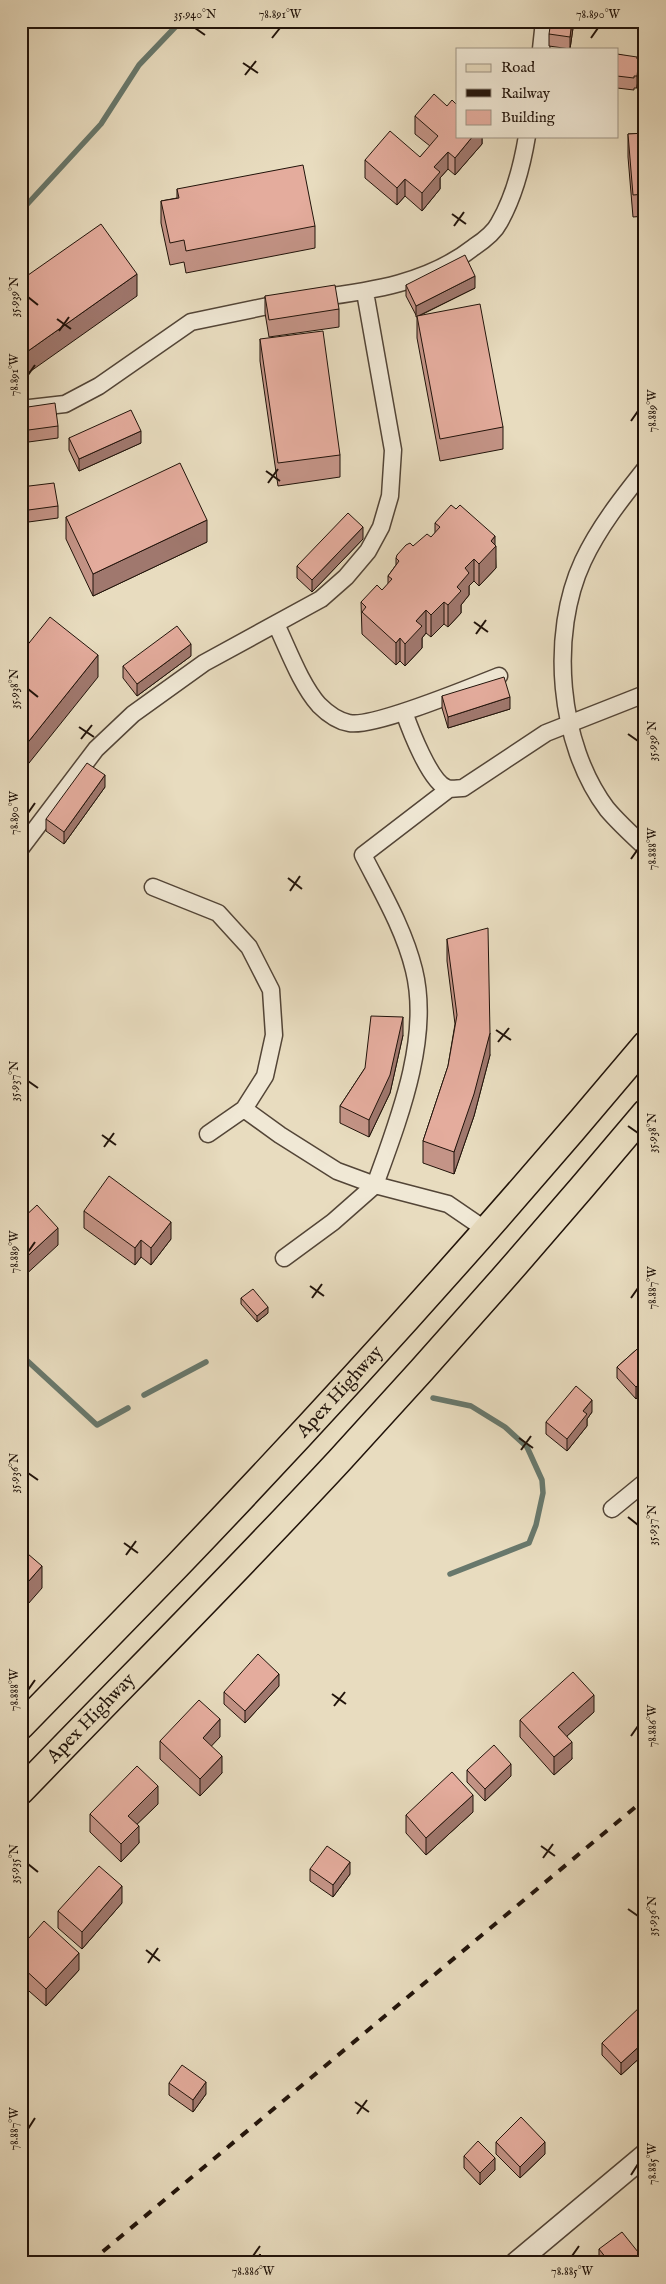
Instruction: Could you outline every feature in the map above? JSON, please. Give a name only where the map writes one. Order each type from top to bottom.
[{"type":"main road","name":"Apex Highway","points":[[21,1726],[178,1566],[311,1423],[552,1156],[645,1045]]},
{"type":"main road","name":"Apex Highway","points":[[21,1791],[210,1597],[346,1453],[462,1326],[645,1112]]},
{"type":"street","points":[[541,48],[544,21]]},
{"type":"street","points":[[21,409],[65,404],[100,386],[190,322],[275,303],[365,292],[405,283],[459,259],[483,240],[499,224],[522,168],[527,138]]},
{"type":"street","points":[[21,848],[96,749],[133,714],[204,663],[321,599],[346,577],[368,551],[381,527],[390,496],[393,450],[365,292]]},
{"type":"street","points":[[645,469],[595,538],[574,583],[562,645],[563,680],[570,722],[585,770],[607,808],[645,847]]},
{"type":"street","points":[[276,624],[308,689],[320,706],[333,716],[350,723],[404,712],[499,676]]},
{"type":"street","points":[[404,712],[411,732],[440,784],[449,789],[463,788],[532,741],[570,722],[645,694]]},
{"type":"street","points":[[284,1258],[333,1222],[375,1185],[399,1120],[413,1070],[419,1016],[415,971],[401,928],[363,855],[449,789]]},
{"type":"street","points":[[153,887],[218,913],[249,947],[270,990],[274,1035],[265,1076],[244,1109],[208,1134]]},
{"type":"street","points":[[244,1109],[280,1135],[337,1171],[375,1185],[448,1204],[486,1230]]},
{"type":"street","points":[[612,1509],[645,1482]]},
{"type":"street","points":[[516,2263],[645,2155]]},
{"type":"building","points":[[551,21],[572,21],[570,37],[549,34]]},
{"type":"building","points":[[618,54],[639,59],[637,76],[634,76],[634,78],[618,76]]},
{"type":"building","points":[[434,94],[447,106],[452,100],[456,104],[456,138],[471,138],[455,158],[448,152],[434,167],[440,172],[422,193],[405,179],[397,188],[365,160],[390,131],[420,157],[438,136],[415,116]]},
{"type":"building","points":[[645,133],[645,194],[633,195],[628,134]]},
{"type":"building","points":[[303,165],[315,226],[186,251],[184,240],[170,243],[161,201],[179,198],[177,189]]},
{"type":"building","points":[[101,224],[137,274],[21,356],[21,280]]},
{"type":"building","points":[[465,255],[475,276],[416,306],[406,285]]},
{"type":"building","points":[[335,285],[339,309],[269,320],[265,296]]},
{"type":"building","points":[[480,304],[503,427],[440,439],[417,316]]},
{"type":"building","points":[[323,331],[340,455],[278,463],[260,339]]},
{"type":"building","points":[[55,403],[58,426],[21,431],[21,408]]},
{"type":"building","points":[[131,410],[141,431],[79,459],[69,438]]},
{"type":"building","points":[[180,463],[207,520],[93,574],[66,517]]},
{"type":"building","points":[[54,483],[58,506],[21,511],[21,487]]},
{"type":"building","points":[[451,505],[456,509],[460,505],[495,536],[491,541],[496,546],[479,564],[474,559],[465,568],[469,573],[457,587],[461,591],[448,605],[444,602],[431,615],[426,610],[416,621],[422,626],[405,644],[400,638],[396,643],[362,612],[366,607],[361,602],[377,585],[382,590],[392,579],[388,576],[399,561],[396,558],[397,555],[406,545],[410,543],[413,546],[427,534],[431,537],[440,527],[435,523]]},
{"type":"building","points":[[348,513],[363,527],[312,580],[297,566]]},
{"type":"building","points":[[645,596],[645,607],[640,598]]},
{"type":"building","points":[[50,617],[98,655],[21,751],[21,653]]},
{"type":"building","points":[[177,626],[191,644],[137,684],[123,666]]},
{"type":"building","points":[[504,677],[510,697],[448,717],[442,696]]},
{"type":"building","points":[[87,763],[105,775],[64,832],[46,819]]},
{"type":"building","points":[[488,928],[490,1033],[474,1094],[454,1152],[423,1141],[448,1066],[457,1015],[447,939]]},
{"type":"building","points":[[371,1016],[403,1017],[390,1075],[369,1120],[340,1106],[365,1068]]},
{"type":"building","points":[[109,1176],[171,1222],[151,1248],[141,1240],[135,1248],[84,1211]]},
{"type":"building","points":[[37,1205],[58,1228],[21,1262],[21,1220]]},
{"type":"building","points":[[253,1289],[268,1307],[257,1316],[241,1298]]},
{"type":"building","points":[[645,1342],[645,1379],[636,1387],[617,1367]]},
{"type":"building","points":[[576,1386],[592,1400],[583,1411],[587,1414],[567,1439],[546,1422]]},
{"type":"building","points":[[21,1548],[42,1566],[21,1590]]},
{"type":"building","points":[[258,1654],[279,1674],[245,1711],[224,1692]]},
{"type":"building","points":[[573,1672],[594,1695],[558,1727],[572,1742],[554,1757],[520,1720]]},
{"type":"building","points":[[199,1700],[220,1719],[203,1738],[222,1756],[200,1779],[160,1741]]},
{"type":"building","points":[[494,1745],[511,1764],[485,1789],[467,1770]]},
{"type":"building","points":[[137,1766],[158,1786],[128,1816],[139,1826],[121,1844],[90,1814]]},
{"type":"building","points":[[452,1772],[473,1795],[426,1838],[406,1815]]},
{"type":"building","points":[[327,1846],[350,1862],[333,1885],[310,1869]]},
{"type":"building","points":[[99,1866],[122,1886],[82,1932],[58,1911]]},
{"type":"building","points":[[44,1921],[79,1953],[46,1989],[21,1966],[21,1947]]},
{"type":"building","points":[[642,2005],[645,2008],[645,2041],[621,2063],[602,2043]]},
{"type":"building","points":[[182,2065],[206,2082],[193,2100],[169,2083]]},
{"type":"building","points":[[521,2117],[545,2142],[520,2167],[496,2142]]},
{"type":"building","points":[[478,2141],[495,2158],[480,2173],[464,2156]]},
{"type":"building","points":[[622,2232],[642,2257],[635,2263],[610,2263],[599,2249]]},
{"type":"building","points":[[260,2254],[269,2263],[250,2263]]},
{"type":"waterway","points":[[21,211],[101,124],[139,65],[181,21]]},
{"type":"waterway","points":[[21,1355],[97,1425],[128,1408]]},
{"type":"waterway","points":[[144,1395],[206,1362]]},
{"type":"waterway","points":[[433,1398],[471,1406],[505,1427],[527,1447],[542,1480],[543,1493],[536,1525],[529,1543],[450,1574]]},
{"type":"railway","points":[[89,2263],[645,1799]]}]
